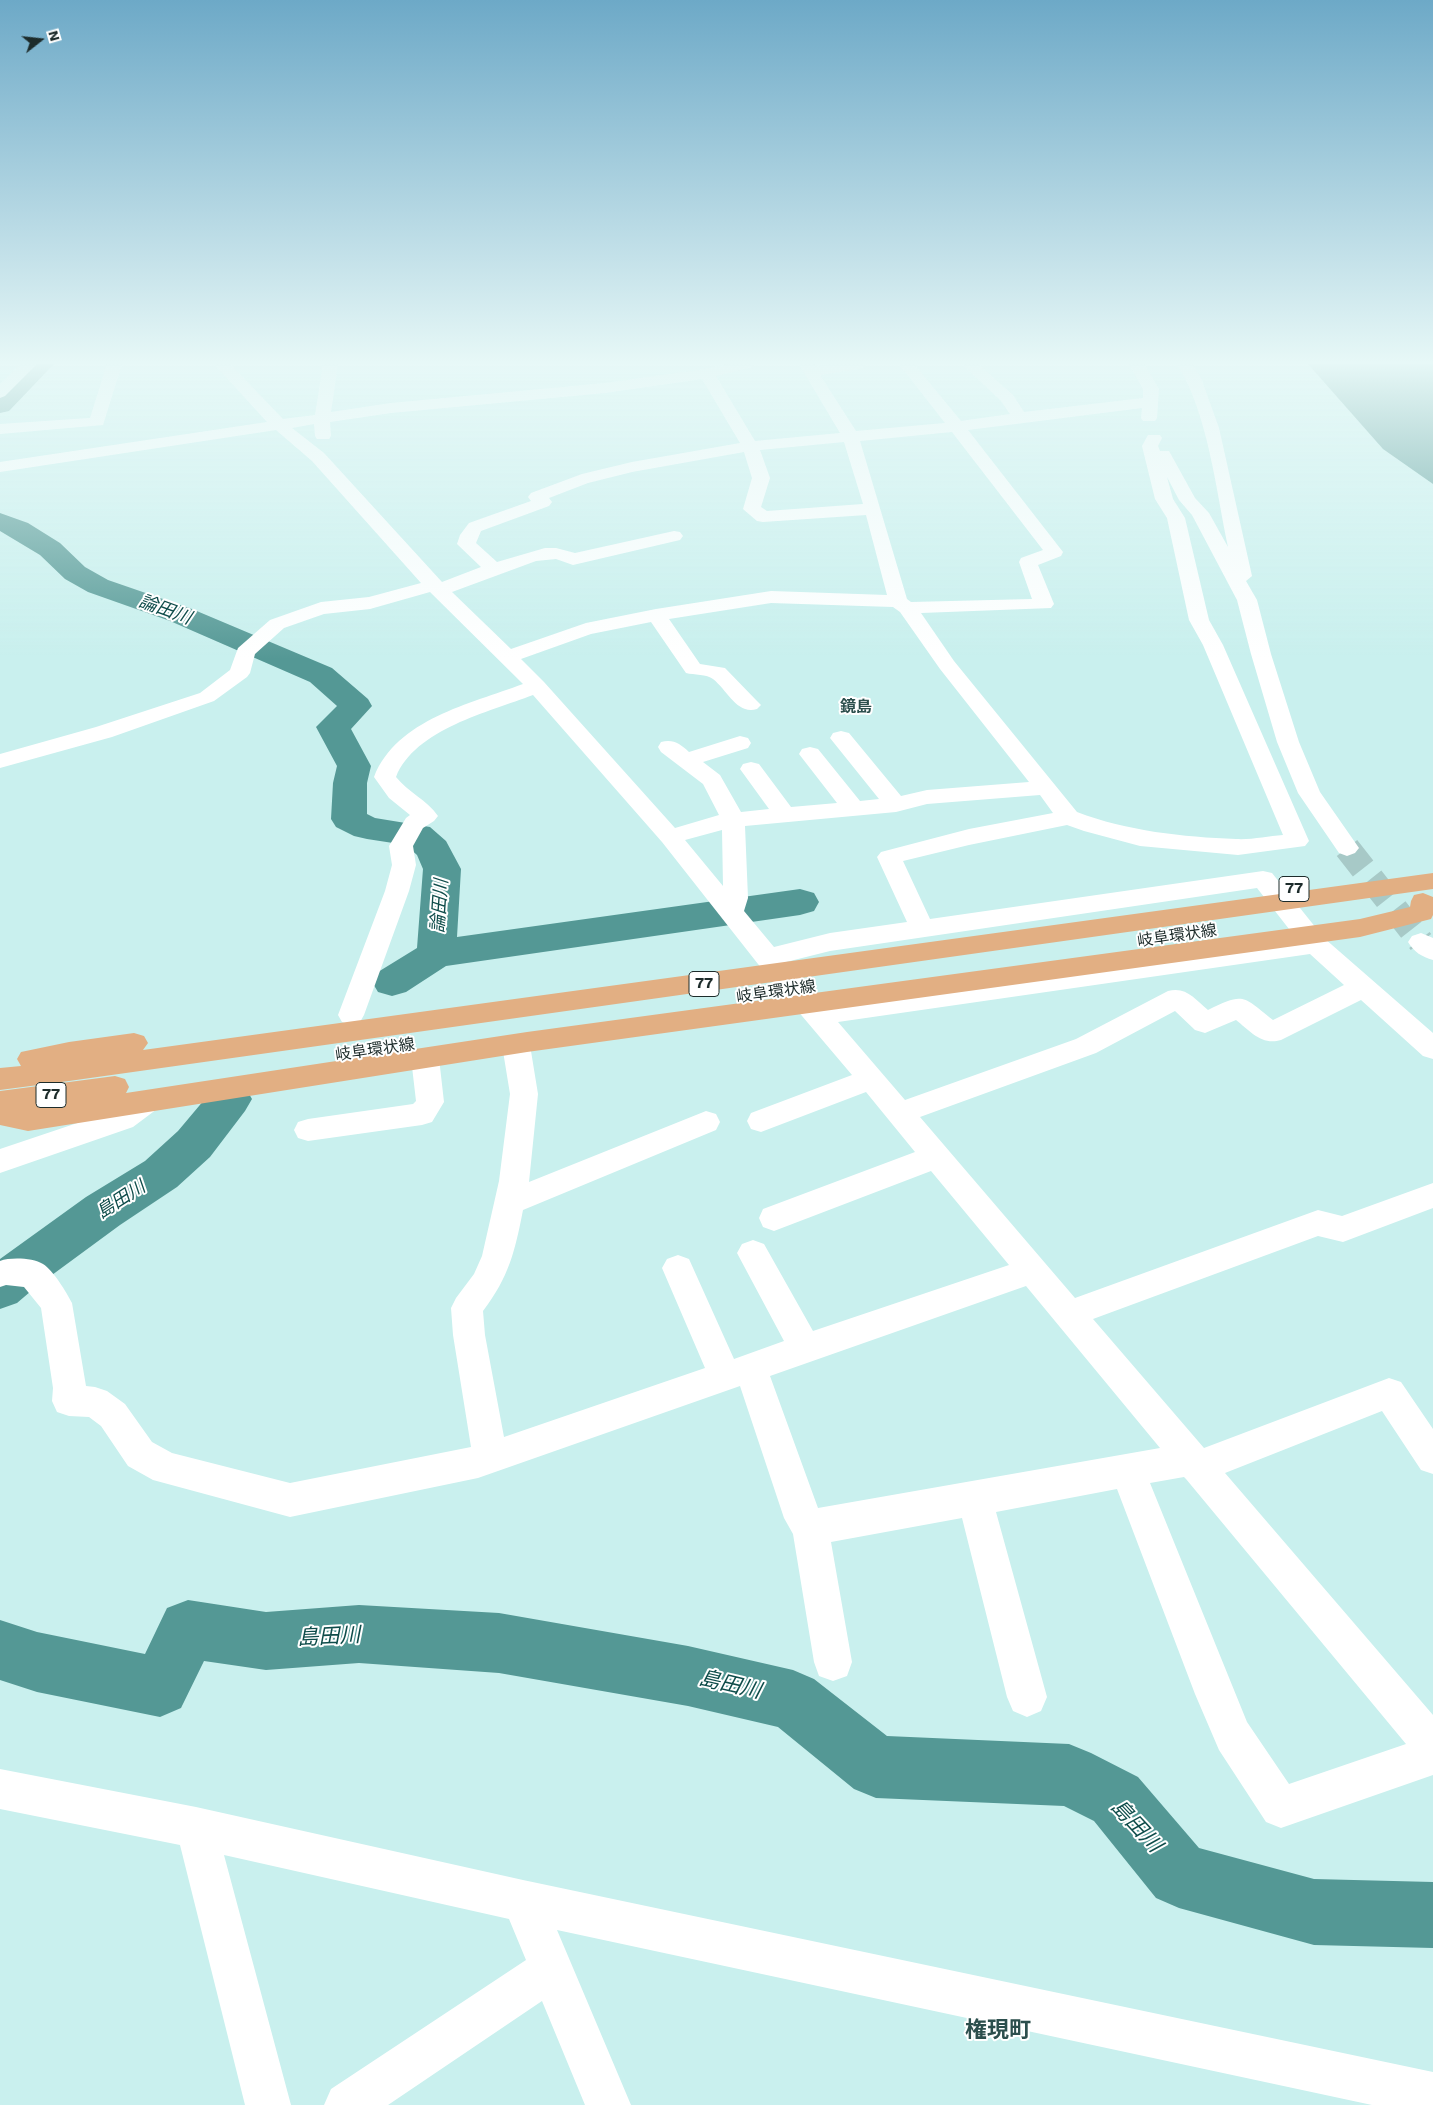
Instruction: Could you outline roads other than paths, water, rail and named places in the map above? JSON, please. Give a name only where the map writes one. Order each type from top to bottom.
[{"type":"main road","name":"77","points":[[0,1065],[69,1052],[1389,876],[1427,891],[1422,913],[1360,928],[1192,951],[811,1009],[425,1058],[28,1120],[0,1114]]},
{"type":"main road","name":"岐阜環状線","points":[[0,1102],[101,1089],[1427,891]]},
{"type":"main road","name":"岐阜環状線","points":[[0,1079],[1346,903]]},
{"type":"street","points":[[0,467],[32,462]]},
{"type":"street","points":[[323,462],[436,588],[537,686],[670,837],[767,958],[937,1156],[1432,1746],[1281,1807],[1233,1736],[1128,1471]]},
{"type":"street","points":[[494,569],[466,544],[468,535],[475,527],[543,502],[537,497],[582,480],[659,462]]},
{"type":"street","points":[[756,462],[761,478],[752,509],[763,516],[873,508]]},
{"type":"street","points":[[859,462],[902,604],[947,665],[1069,817],[1092,826],[1140,838],[1238,847],[1297,840],[1214,645],[1199,620],[1176,518],[1164,499],[1154,462]]},
{"type":"street","points":[[507,657],[586,629],[771,597],[902,604],[1044,604],[1028,562],[1054,552],[984,462]]},
{"type":"street","points":[[1167,462],[1188,500],[1200,513],[1247,600]]},
{"type":"street","points":[[1219,462],[1237,541],[1247,600],[1288,742],[1309,792],[1347,848]]},
{"type":"street","points":[[0,761],[104,732],[207,697],[240,673],[252,645],[277,624],[308,611],[321,608],[370,604],[436,588],[550,552],[568,555],[573,559],[674,536]]},
{"type":"street","points":[[656,616],[694,669],[718,672],[750,705]]},
{"type":"street","points":[[351,1015],[397,891],[404,865],[402,846],[414,823],[426,816],[397,793],[385,778],[391,762],[412,741],[438,724],[537,686]]},
{"type":"street","points":[[841,738],[896,805]]},
{"type":"street","points":[[728,908],[734,907],[736,898],[733,819],[712,780],[677,754],[740,743]]},
{"type":"street","points":[[810,754],[854,809]]},
{"type":"street","points":[[751,769],[785,815]]},
{"type":"street","points":[[670,837],[733,819],[896,805],[927,797],[1044,788]]},
{"type":"street","points":[[922,928],[889,857],[969,837],[1069,817]]},
{"type":"street","points":[[1238,847],[1315,944],[1433,1049]]},
{"type":"street","points":[[767,958],[830,942],[1263,879]]},
{"type":"street","points":[[811,1009],[1315,944]]},
{"type":"street","points":[[900,1113],[1086,1046],[1177,998],[1205,1022],[1238,1007],[1272,1033],[1363,987]]},
{"type":"street","points":[[490,1458],[466,1308],[486,1283],[498,1256],[514,1181],[524,1094],[516,1045]]},
{"type":"street","points":[[308,1130],[422,1114],[430,1102],[425,1058]]},
{"type":"street","points":[[761,1121],[871,1079]]},
{"type":"street","points":[[0,1162],[123,1119],[148,1101]]},
{"type":"street","points":[[509,1203],[706,1122]]},
{"type":"street","points":[[774,1218],[937,1156]]},
{"type":"street","points":[[1069,1314],[1318,1222],[1343,1229],[1433,1195]]},
{"type":"street","points":[[753,1253],[806,1350]]},
{"type":"street","points":[[678,1268],[738,1373],[802,1518],[810,1526],[833,1662]]},
{"type":"street","points":[[0,1274],[6,1272],[33,1274],[56,1303],[70,1388],[69,1401],[95,1402],[113,1415],[140,1454],[165,1468],[290,1500],[490,1458],[1033,1270]]},
{"type":"street","points":[[810,1526],[824,1526],[1128,1471],[1194,1463],[1389,1393],[1433,1458]]},
{"type":"street","points":[[975,1498],[1027,1697]]},
{"type":"street","points":[[0,1789],[196,1828],[523,1901],[1433,2095]]},
{"type":"street","points":[[196,1828],[268,2105]]},
{"type":"street","points":[[523,1901],[608,2105]]},
{"type":"street","points":[[347,2105],[551,1969]]},
{"type":"water","points":[[1402,462],[1433,462],[1433,484]]},
{"type":"waterway","name":"論田川","points":[[0,521],[18,529],[50,549],[75,573],[98,586],[181,615],[321,675],[356,706],[333,727],[354,766],[350,783],[349,819],[367,828],[417,835],[433,849],[442,869],[436,954]]},
{"type":"waterway","name":"論田川","points":[[436,954],[800,902]]},
{"type":"waterway","name":"島田川","points":[[392,982],[436,954]]},
{"type":"waterway","name":"島田川","points":[[0,1288],[20,1271],[103,1211],[161,1174],[194,1144],[230,1099]]},
{"type":"waterway","name":"島田川","points":[[0,1650],[37,1662],[160,1687],[188,1629],[266,1641],[359,1634],[499,1643],[688,1676],[793,1700],[876,1767],[1069,1775],[1116,1799],[1179,1875],[1314,1912],[1433,1915]]},
{"type":"tunnel","points":[[1347,848],[1421,942]]},
{"type":"district","name":"鏡島","points":[[856,707]]},
{"type":"district","name":"権現町","points":[[998,2031]]}]
